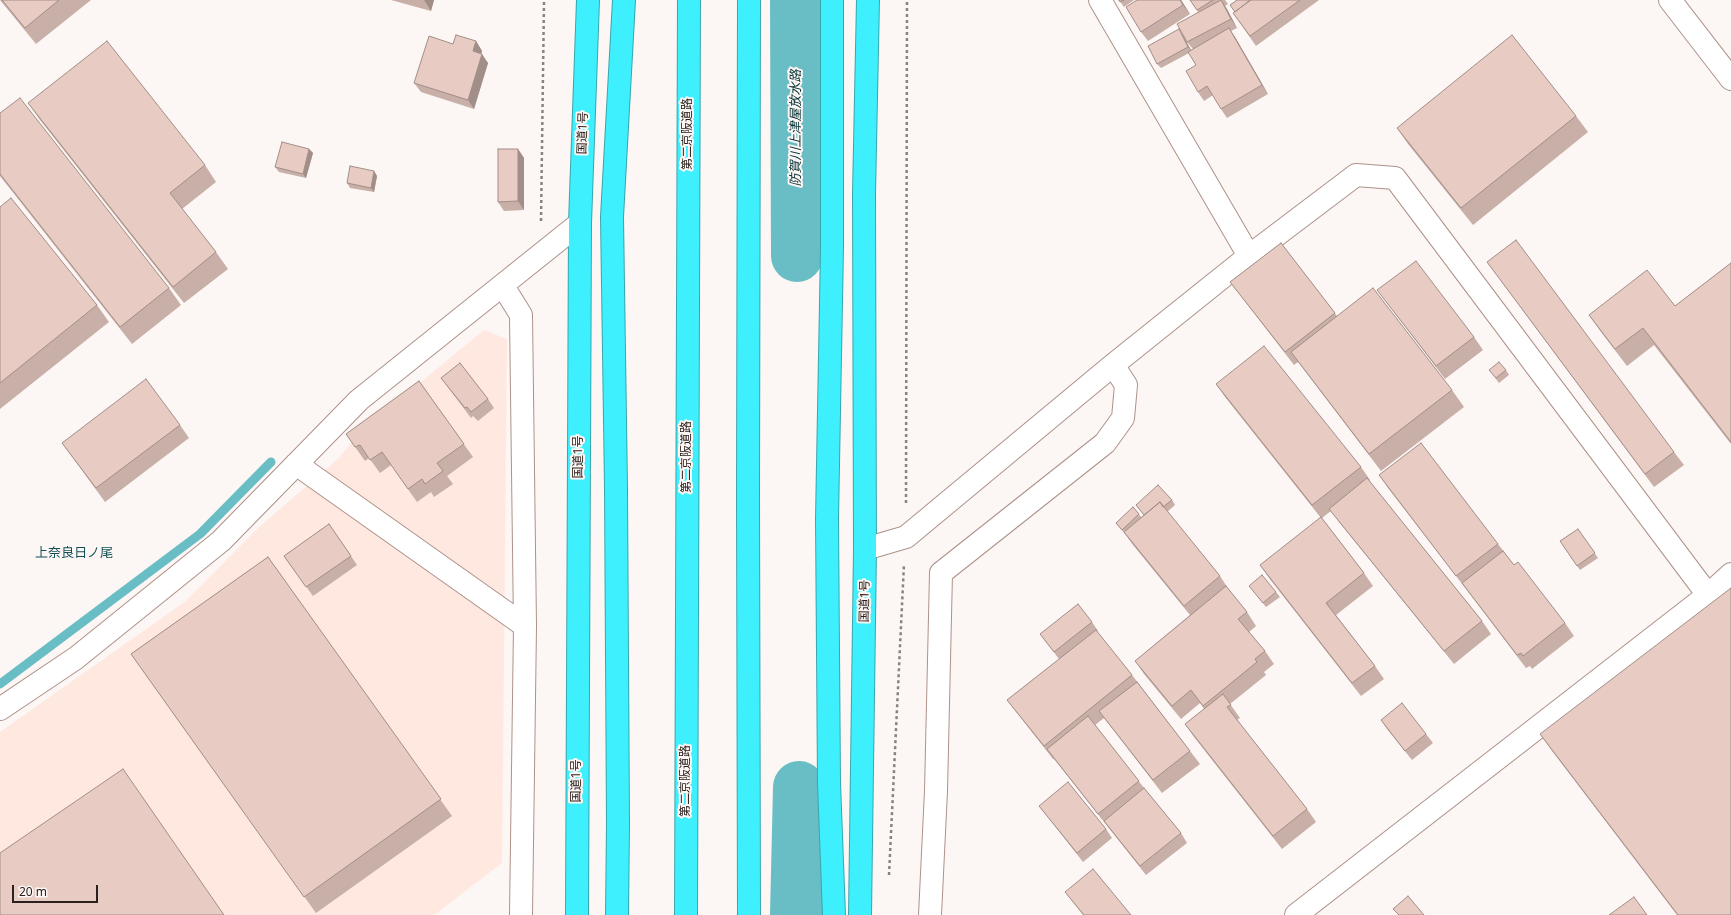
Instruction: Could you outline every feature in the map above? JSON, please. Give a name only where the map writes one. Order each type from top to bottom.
[{"type":"highway","name":"国道1号","points":[[577,915],[580,223],[588,0]]},
{"type":"highway","points":[[617,915],[618,824],[616,488],[612,217],[624,0]]},
{"type":"highway","name":"第二京阪道路","points":[[686,915],[689,0]]},
{"type":"highway","points":[[748,915],[749,0]]},
{"type":"highway","points":[[832,0],[832,248],[827,527],[829,783],[834,915]]},
{"type":"highway","name":"国道1号","points":[[860,915],[866,549],[864,194],[868,0]]},
{"type":"street","points":[[1100,0],[1249,256]]},
{"type":"street","points":[[1670,0],[1731,79]]},
{"type":"street","points":[[866,549],[906,536],[1113,365],[1249,256],[1356,175],[1395,178],[1708,595]]},
{"type":"street","points":[[0,709],[76,658],[221,541],[359,400],[580,223]]},
{"type":"street","points":[[502,286],[521,315],[525,626],[521,915]]},
{"type":"street","points":[[930,915],[936,791],[941,572],[1105,442],[1123,418],[1126,385],[1113,365]]},
{"type":"street","points":[[296,464],[525,626]]},
{"type":"street","points":[[1296,915],[1708,595],[1731,574]]},
{"type":"path","points":[[888,880],[906,536],[908,0]]},
{"type":"shaded area","points":[[484,330],[507,339],[502,863],[434,915],[0,915],[0,732],[186,601],[258,528],[339,458],[358,434]]},
{"type":"building","points":[[2,0],[59,0],[25,28]]},
{"type":"building","points":[[1137,0],[1180,0],[1183,5],[1141,32],[1126,7]]},
{"type":"building","points":[[1190,0],[1213,0],[1197,10]]},
{"type":"building","points":[[1221,0],[1231,19],[1187,42],[1177,24]]},
{"type":"building","points":[[1237,0],[1250,0],[1235,12],[1230,5]]},
{"type":"building","points":[[1251,0],[1300,0],[1250,36],[1233,13]]},
{"type":"building","points":[[1229,28],[1262,85],[1221,109],[1207,86],[1198,92],[1186,71],[1196,65],[1188,52]]},
{"type":"building","points":[[1179,29],[1188,47],[1157,64],[1148,46]]},
{"type":"building","points":[[456,35],[476,41],[473,51],[482,54],[468,100],[414,83],[429,36],[453,44]]},
{"type":"building","points":[[1512,35],[1576,116],[1461,208],[1397,128]]},
{"type":"building","points":[[107,41],[205,165],[170,193],[216,252],[173,287],[28,103]]},
{"type":"building","points":[[20,98],[169,288],[120,327],[0,174],[0,113]]},
{"type":"building","points":[[282,142],[309,149],[303,174],[275,167]]},
{"type":"building","points":[[498,149],[518,149],[518,201],[498,202]]},
{"type":"building","points":[[350,166],[374,171],[371,188],[347,183]]},
{"type":"building","points":[[11,198],[97,305],[0,383],[0,207]]},
{"type":"building","points":[[1516,240],[1674,452],[1645,474],[1487,262]]},
{"type":"building","points":[[1281,243],[1335,313],[1285,352],[1230,282]]},
{"type":"building","points":[[1416,261],[1474,337],[1436,366],[1377,290]]},
{"type":"building","points":[[1731,263],[1731,442],[1643,328],[1615,349],[1589,315],[1647,270],[1675,306]]},
{"type":"building","points":[[1373,288],[1452,390],[1369,454],[1291,352]]},
{"type":"building","points":[[1264,346],[1361,467],[1312,505],[1216,384]]},
{"type":"building","points":[[1499,362],[1506,370],[1496,378],[1489,370]]},
{"type":"building","points":[[460,363],[488,399],[471,412],[467,407],[465,408],[441,378]]},
{"type":"building","points":[[146,379],[180,425],[96,488],[62,443]]},
{"type":"building","points":[[419,381],[464,444],[437,463],[443,471],[425,484],[422,479],[408,489],[382,452],[370,460],[360,445],[355,447],[346,434]]},
{"type":"building","points":[[1421,443],[1498,544],[1456,576],[1379,475]]},
{"type":"building","points":[[1367,478],[1482,621],[1444,651],[1329,509]]},
{"type":"building","points":[[1158,485],[1172,500],[1163,507],[1160,502],[1144,515],[1136,505]]},
{"type":"building","points":[[1160,502],[1220,576],[1184,606],[1124,532]]},
{"type":"building","points":[[1133,507],[1139,514],[1122,530],[1116,523]]},
{"type":"building","points":[[1321,517],[1364,573],[1326,603],[1375,666],[1352,683],[1260,565]]},
{"type":"building","points":[[329,524],[351,556],[306,587],[284,556]]},
{"type":"building","points":[[1578,529],[1595,553],[1577,566],[1560,541]]},
{"type":"building","points":[[1503,551],[1514,565],[1518,562],[1565,623],[1523,656],[1521,653],[1517,655],[1462,583]]},
{"type":"building","points":[[268,557],[441,799],[304,897],[131,654]]},
{"type":"building","points":[[1262,575],[1276,592],[1263,603],[1249,586]]},
{"type":"building","points":[[1226,586],[1247,612],[1238,619],[1265,651],[1255,659],[1257,662],[1203,706],[1191,690],[1172,706],[1135,661]]},
{"type":"building","points":[[1731,588],[1731,915],[1678,915],[1540,734]]},
{"type":"building","points":[[1078,604],[1092,622],[1054,652],[1040,634]]},
{"type":"building","points":[[1096,630],[1132,675],[1044,746],[1007,700]]},
{"type":"building","points":[[1137,682],[1190,751],[1153,780],[1099,711]]},
{"type":"building","points":[[1223,694],[1231,705],[1227,707],[1307,809],[1273,836],[1185,724]]},
{"type":"building","points":[[1402,703],[1426,734],[1405,751],[1381,720]]},
{"type":"building","points":[[1088,716],[1139,781],[1098,814],[1047,749]]},
{"type":"building","points":[[123,769],[224,915],[0,915],[0,853]]},
{"type":"building","points":[[1068,782],[1106,829],[1077,853],[1039,806]]},
{"type":"building","points":[[1144,788],[1181,833],[1140,866],[1104,821]]},
{"type":"building","points":[[1093,869],[1131,915],[1084,915],[1065,892]]},
{"type":"building","points":[[1408,896],[1424,915],[1399,915],[1393,909]]},
{"type":"building","points":[[1634,897],[1647,915],[1609,915]]},
{"type":"waterway","name":"防賀川上津屋放水路","points":[[796,0],[797,256]]},
{"type":"waterway","points":[[0,684],[200,534],[271,462]]},
{"type":"waterway","name":"防賀川上津屋放水路","points":[[796,915],[799,787]]},
{"type":"district","name":"上奈良日ノ尾","points":[[74,553]]}]
